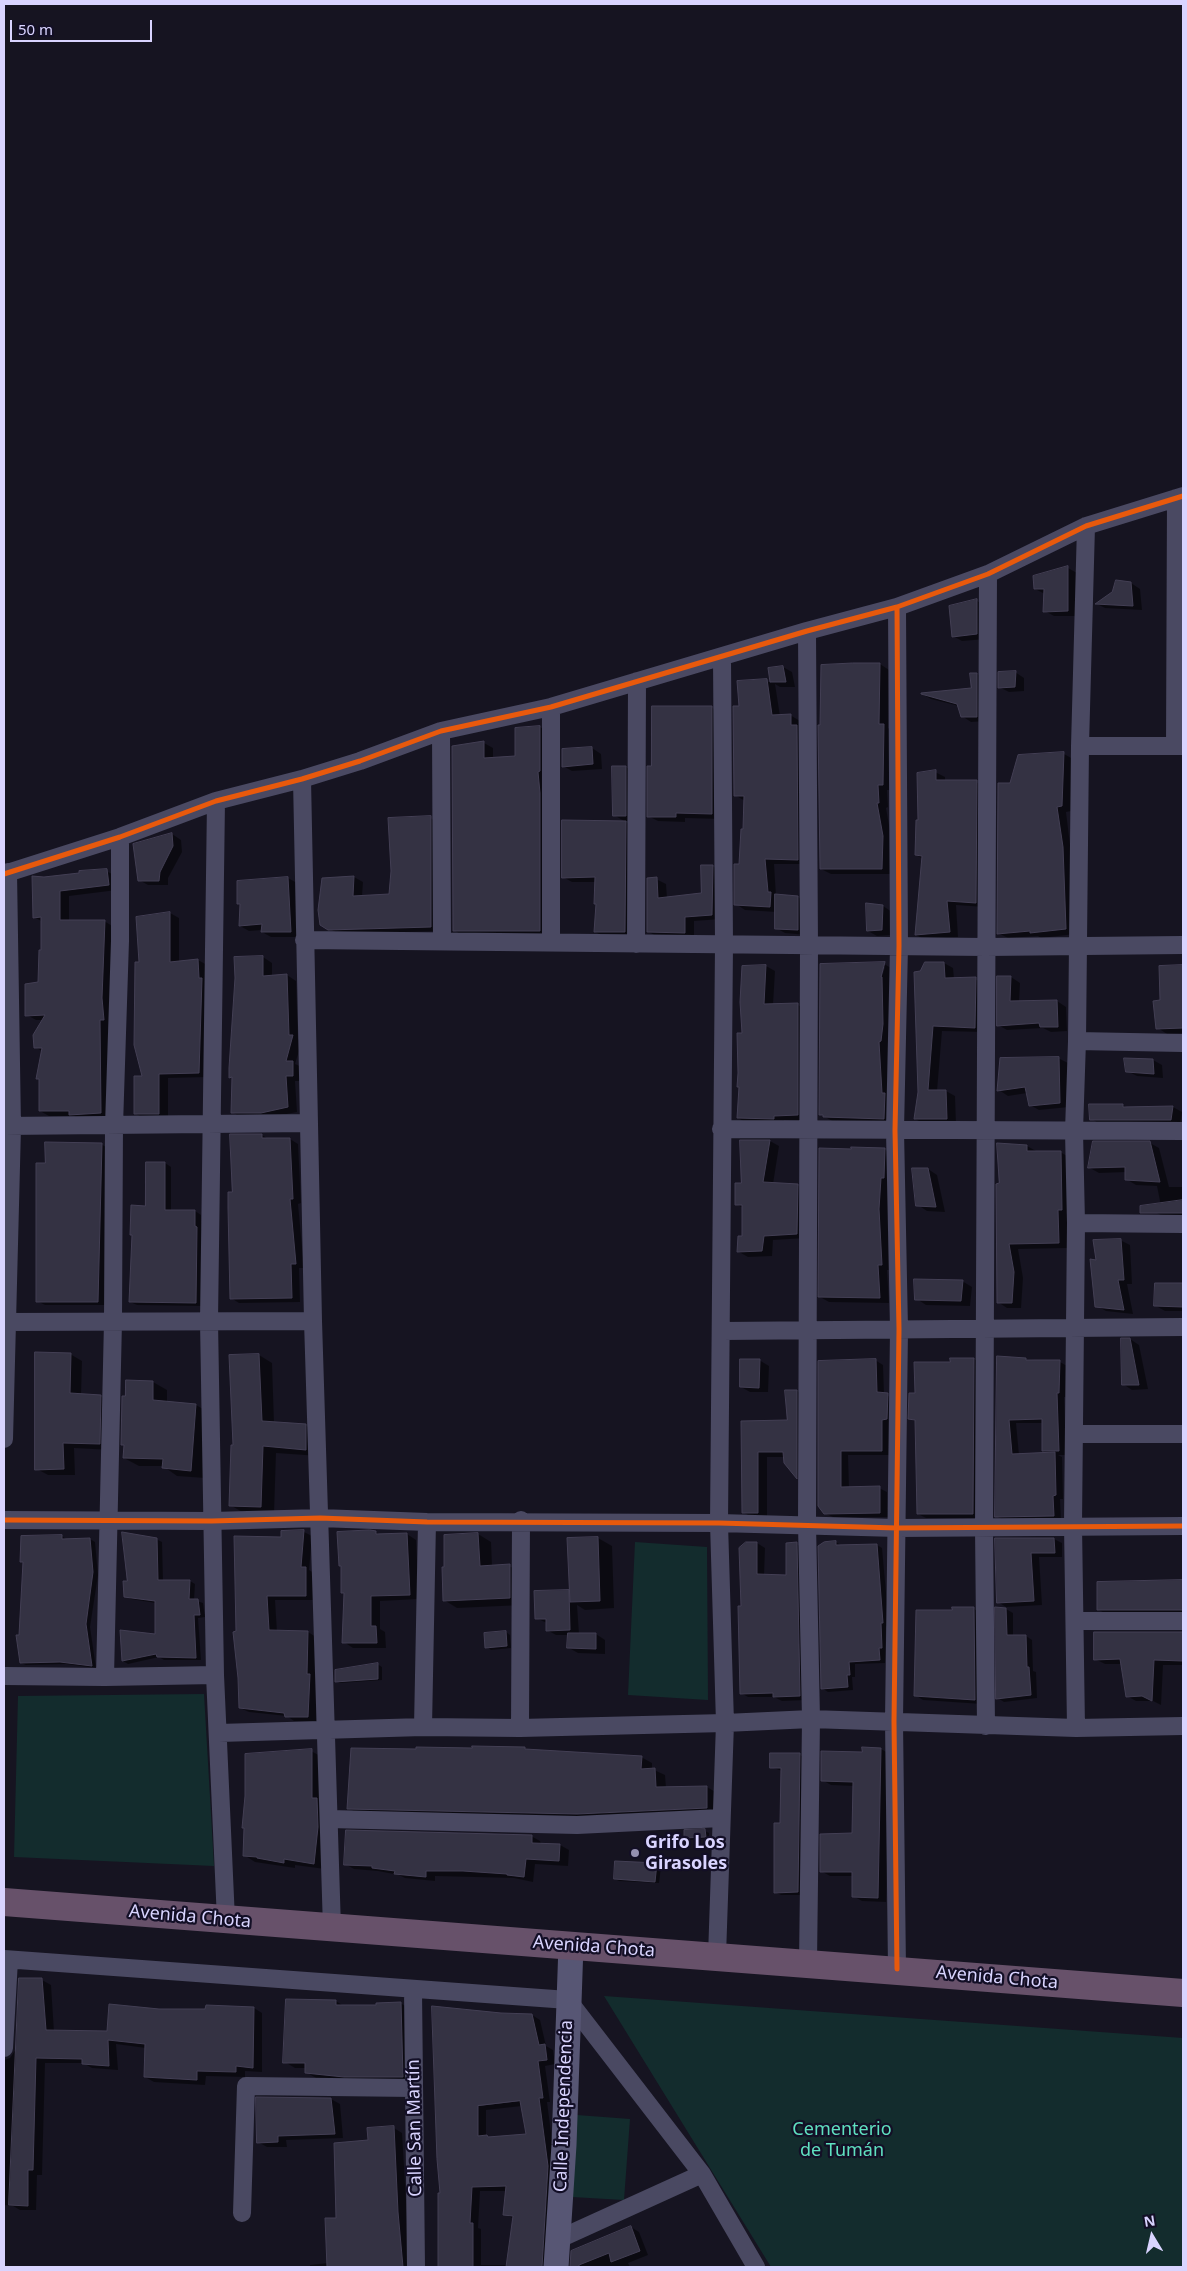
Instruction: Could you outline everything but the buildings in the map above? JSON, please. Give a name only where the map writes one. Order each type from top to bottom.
[{"type":"highway","name":"Avenida Chota","points":[[4,1902],[897,1969],[1183,1993]]},
{"type":"street","points":[[4,1439],[8,1126],[6,873],[120,837],[216,801],[302,779],[360,761],[441,731],[551,707],[897,606],[988,574],[1086,526],[1180,497],[1179,746],[1080,746]]},
{"type":"street","points":[[1076,1728],[1073,1525],[1076,1223],[1074,1131],[1077,1041],[1080,746],[1086,526]]},
{"type":"street","points":[[986,1726],[984,1528],[988,574]]},
{"type":"street","points":[[897,606],[899,946],[896,1130],[899,1329],[894,1721],[897,1969]]},
{"type":"street","points":[[807,631],[809,946],[807,1524],[811,1718],[808,1963]]},
{"type":"street","points":[[717,1956],[725,1724],[718,1523],[722,1330],[724,944],[722,657]]},
{"type":"street","points":[[636,944],[637,681]]},
{"type":"street","points":[[551,707],[551,942]]},
{"type":"street","points":[[441,731],[442,940]]},
{"type":"street","points":[[302,779],[313,1321],[332,1928]]},
{"type":"street","points":[[216,801],[209,1321],[215,1675],[226,1920]]},
{"type":"street","points":[[106,1677],[113,1320],[114,1126],[120,941],[120,837]]},
{"type":"street","points":[[304,940],[442,940],[986,948],[1183,945]]},
{"type":"street","points":[[1077,1041],[1183,1043]]},
{"type":"street","points":[[8,1126],[308,1123]]},
{"type":"street","points":[[722,1130],[1183,1131]]},
{"type":"street","points":[[1076,1223],[1183,1224]]},
{"type":"street","points":[[5,1322],[113,1320],[313,1321]]},
{"type":"street","points":[[722,1330],[1183,1327]]},
{"type":"street","points":[[1074,1434],[1183,1434]]},
{"type":"street","points":[[4,1520],[212,1521],[320,1518],[427,1522],[521,1520],[807,1524],[897,1528],[1073,1525],[1183,1526]]},
{"type":"street","points":[[520,1728],[521,1520]]},
{"type":"street","points":[[423,1727],[427,1522]]},
{"type":"street","points":[[1075,1621],[1183,1621]]},
{"type":"street","points":[[4,1676],[215,1675]]},
{"type":"street","points":[[218,1733],[423,1727],[520,1728],[725,1724],[811,1718],[1076,1728],[1183,1726]]},
{"type":"street","points":[[329,1818],[577,1825],[721,1818]]},
{"type":"street","name":"Calle Independencia","points":[[556,2267],[559,2239],[571,1945]]},
{"type":"street","points":[[4,2048],[6,1959],[568,2000],[702,2174],[756,2267]]},
{"type":"street","name":"Calle San Martín","points":[[413,1990],[416,2267]]},
{"type":"street","points":[[242,2213],[246,2086],[414,2088]]},
{"type":"street","points":[[559,2239],[702,2174]]},
{"type":"green space","points":[[635,1542],[707,1547],[708,1700],[628,1695]]},
{"type":"green space","points":[[204,1694],[214,1866],[14,1857],[18,1696]]},
{"type":"green space","name":"Cementerio de Tumán","points":[[604,1996],[1183,2038],[1183,2267],[771,2267]]},
{"type":"green space","points":[[577,2115],[630,2119],[624,2200],[572,2197]]},
{"type":"cycle path","points":[[4,874],[120,837],[216,801],[302,779],[360,761],[441,731],[551,707],[807,631],[897,607],[988,574],[1086,526],[1183,496]]},
{"type":"cycle path","points":[[897,607],[899,946],[895,1130],[899,1329],[894,1721],[897,1969]]},
{"type":"cycle path","points":[[4,1520],[212,1521],[320,1518],[427,1522],[719,1523],[897,1528],[1183,1526]]},
{"type":"place","name":"Grifo Los Girasoles","points":[[635,1853]]}]
